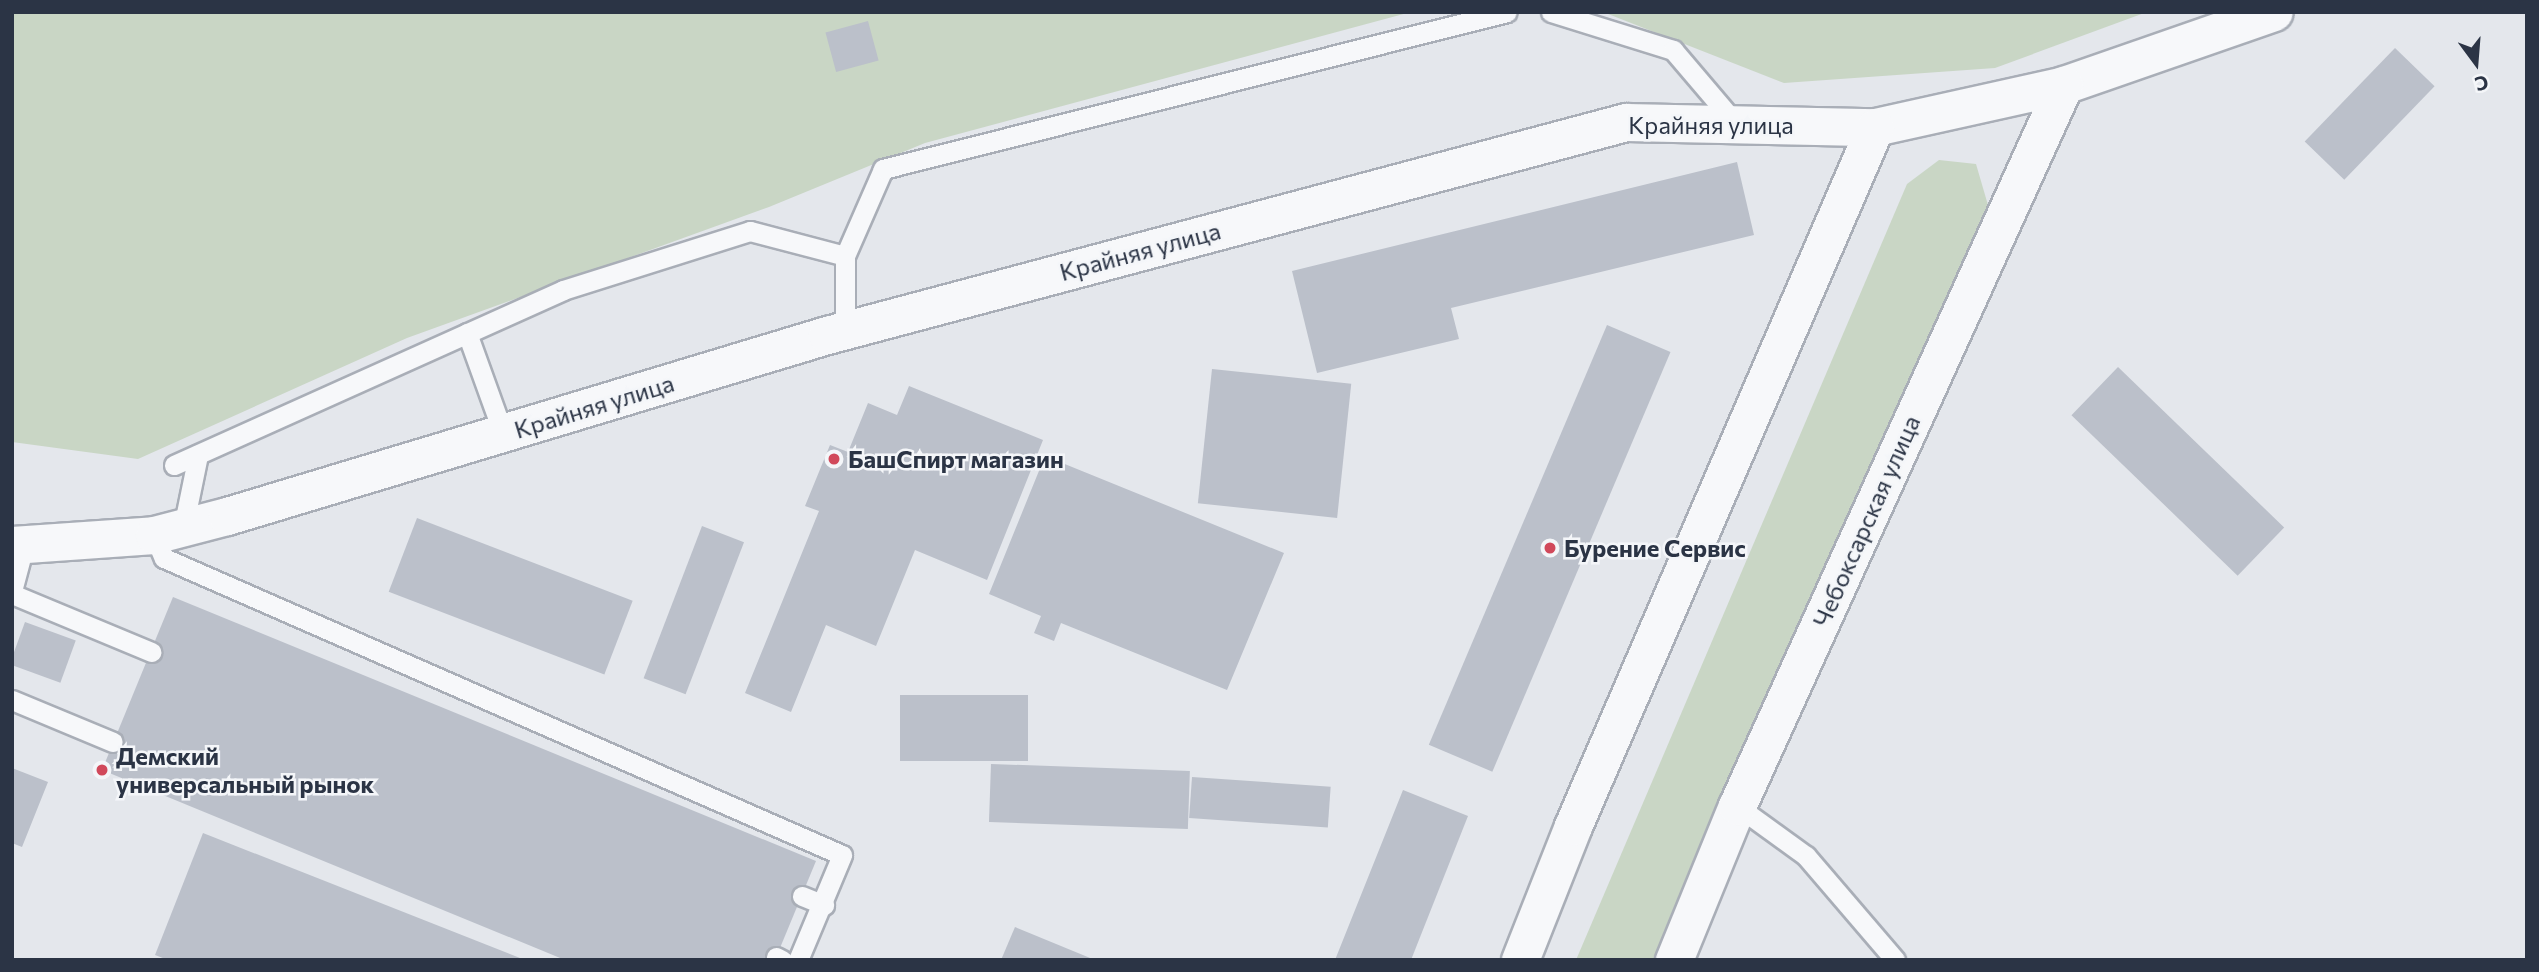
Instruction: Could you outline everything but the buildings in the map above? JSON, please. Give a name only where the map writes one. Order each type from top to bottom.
[{"type":"street","name":"Крайняя улица","points":[[18,545],[169,531],[845,330],[1626,121],[1875,127],[2064,85],[2274,12]]},
{"type":"street","name":"Чебоксарская улица","points":[[1674,960],[1737,806],[2064,85]]},
{"type":"street","points":[[1520,960],[1578,813],[1875,127]]},
{"type":"lane","points":[[845,330],[845,256],[883,169],[1507,12]]},
{"type":"lane","points":[[1551,12],[1673,50],[1736,124]]},
{"type":"lane","points":[[174,466],[563,290],[750,231],[845,256]]},
{"type":"lane","points":[[467,333],[503,433]]},
{"type":"lane","points":[[198,455],[169,531],[164,558],[842,855],[824,905],[798,960]]},
{"type":"lane","points":[[18,545],[12,592],[151,652]]},
{"type":"lane","points":[[12,700],[113,742]]},
{"type":"lane","points":[[1737,806],[1806,856],[1895,960]]},
{"type":"lane","points":[[802,896],[824,905]]},
{"type":"green space","points":[[12,12],[1411,12],[925,143],[769,207],[407,338],[138,459],[12,442]]},
{"type":"green space","points":[[1603,12],[2147,12],[1995,68],[1784,83]]},
{"type":"green space","points":[[1939,160],[1976,164],[1990,212],[1670,960],[1576,960],[1907,184]]},
{"type":"place","name":"БашСпирт магазин","points":[[834,459]]},
{"type":"place","name":"Бурение Сервис","points":[[1550,548]]},
{"type":"place","name":"Демский универсальный рынок","points":[[102,770]]}]
